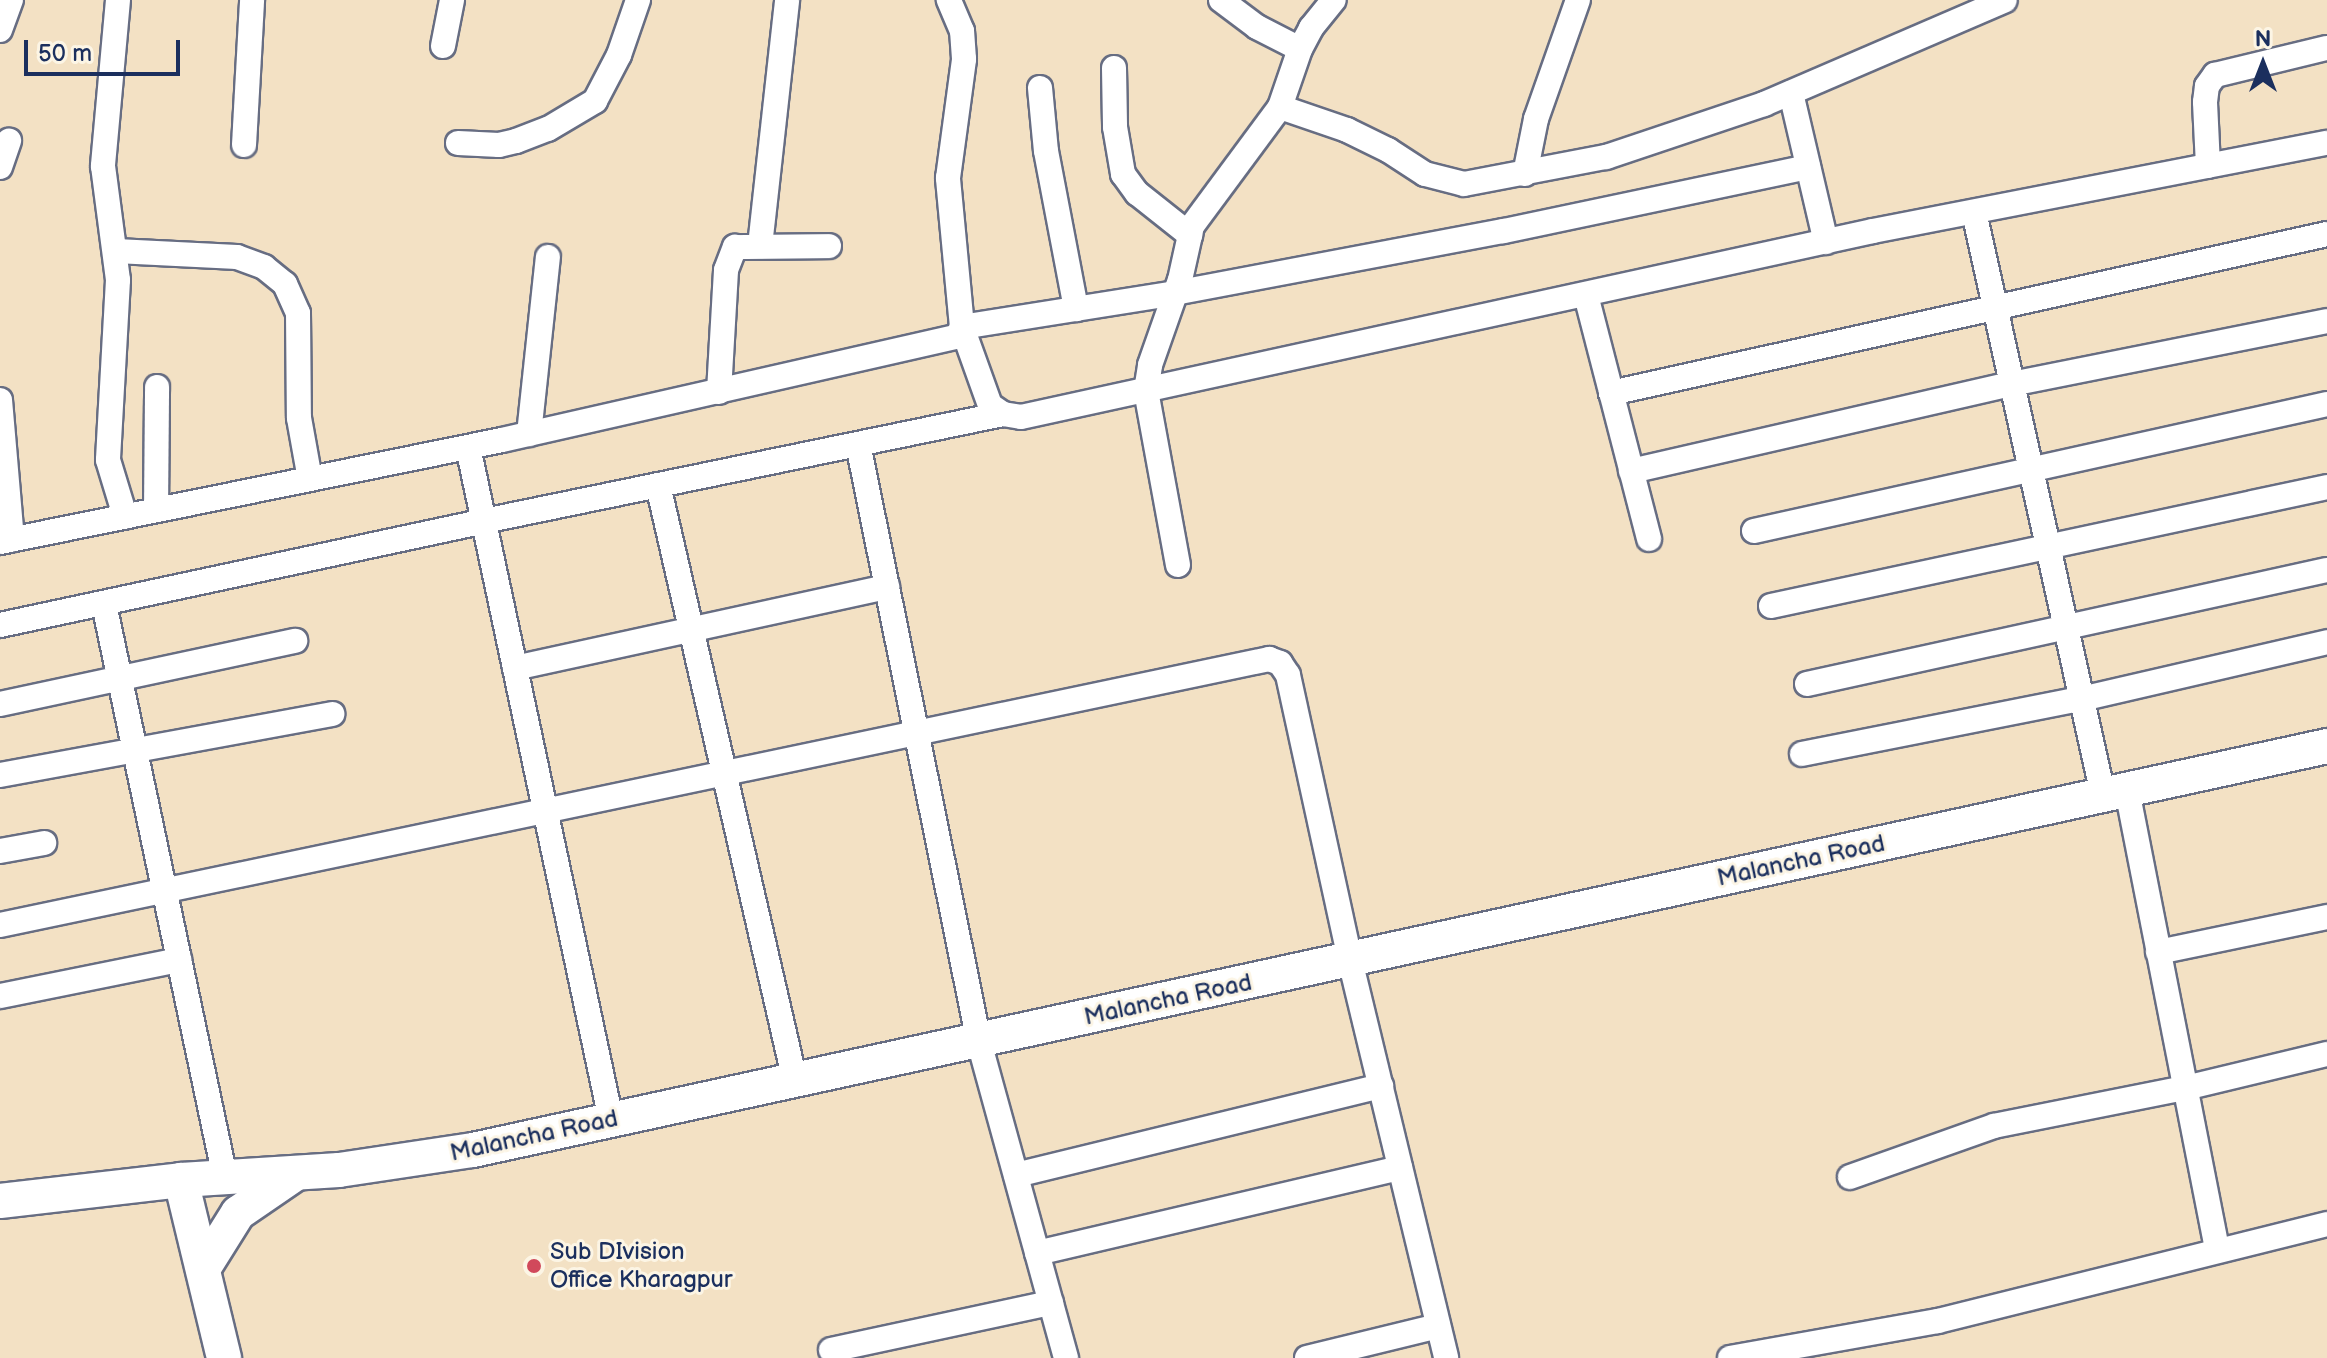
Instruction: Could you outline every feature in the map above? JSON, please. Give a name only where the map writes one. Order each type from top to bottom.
[{"type":"main road","name":"Malancha Road","points":[[0,1201],[181,1180],[339,1170],[473,1150],[2327,746]]},
{"type":"main road","points":[[203,1269],[238,1213],[297,1173]]},
{"type":"main road","points":[[181,1180],[224,1358]]},
{"type":"street","points":[[0,30],[11,0]]},
{"type":"street","points":[[118,0],[103,166],[116,251],[117,320],[108,460],[125,516]]},
{"type":"street","points":[[244,145],[252,0]]},
{"type":"street","points":[[443,46],[452,0]]},
{"type":"street","points":[[458,143],[499,145],[516,141],[548,129],[595,101],[619,55],[638,0]]},
{"type":"street","points":[[760,246],[787,0]]},
{"type":"street","points":[[949,0],[962,31],[964,59],[948,178],[962,327],[981,387],[990,405],[1003,414]]},
{"type":"street","points":[[1221,0],[1257,27],[1306,39]]},
{"type":"street","points":[[1178,565],[1146,391],[1150,365],[1176,293],[1190,235],[1204,208],[1280,107],[1306,39],[1315,0]]},
{"type":"street","points":[[1306,39],[1334,0]]},
{"type":"street","points":[[1525,174],[1536,119],[1578,0]]},
{"type":"street","points":[[1280,107],[1347,130],[1388,150],[1425,174],[1464,184],[1606,157],[1791,93],[2005,0]]},
{"type":"street","points":[[2208,166],[2205,102],[2207,86],[2215,75],[2226,69],[2327,48]]},
{"type":"street","points":[[1114,68],[1115,127],[1123,174],[1137,193],[1190,235]]},
{"type":"street","points":[[1040,88],[1046,151],[1076,309]]},
{"type":"street","points":[[1791,93],[1826,242]]},
{"type":"street","points":[[0,167],[9,141]]},
{"type":"street","points":[[0,625],[1003,414],[1021,417],[1146,391],[1826,242],[2327,143]]},
{"type":"street","points":[[962,327],[1176,293],[1503,231],[1808,167]]},
{"type":"street","points":[[1974,212],[2081,699],[2115,793],[2158,952],[2217,1250]]},
{"type":"street","points":[[1611,393],[2327,234]]},
{"type":"street","points":[[719,392],[729,255],[735,247],[829,246]]},
{"type":"street","points":[[116,251],[237,257],[264,267],[285,284],[298,313],[299,418],[310,479]]},
{"type":"street","points":[[529,434],[548,257]]},
{"type":"street","points":[[1586,295],[1649,539]]},
{"type":"street","points":[[1631,471],[2012,384],[2327,321]]},
{"type":"street","points":[[0,400],[6,540],[468,447],[944,342],[957,337],[962,327]]},
{"type":"street","points":[[156,510],[157,387]]},
{"type":"street","points":[[1754,531],[2327,404]]},
{"type":"street","points":[[858,444],[979,1042],[1066,1358]]},
{"type":"street","points":[[468,447],[611,1120]]},
{"type":"street","points":[[658,485],[795,1081]]},
{"type":"street","points":[[1771,606],[2327,487]]},
{"type":"street","points":[[1807,684],[2327,570]]},
{"type":"street","points":[[515,668],[887,587]]},
{"type":"street","points":[[104,604],[225,1177]]},
{"type":"street","points":[[0,704],[295,641]]},
{"type":"street","points":[[1802,754],[2081,699],[2327,642]]},
{"type":"street","points":[[0,925],[545,808],[1269,659],[1280,663],[1288,675],[1350,960],[1446,1358]]},
{"type":"street","points":[[0,775],[332,714]]},
{"type":"street","points":[[0,851],[44,843]]},
{"type":"street","points":[[2158,952],[2327,917]]},
{"type":"street","points":[[0,996],[179,960]]},
{"type":"street","points":[[1850,1177],[1994,1126],[2185,1088],[2327,1054]]},
{"type":"street","points":[[1016,1175],[1381,1086]]},
{"type":"street","points":[[1037,1253],[1400,1168]]},
{"type":"street","points":[[1730,1358],[1938,1321],[2327,1224]]},
{"type":"street","points":[[831,1350],[1051,1303]]},
{"type":"street","points":[[1307,1358],[1438,1326]]},
{"type":"place","name":"Sub DIvision Office Kharagpur","points":[[534,1266]]}]
